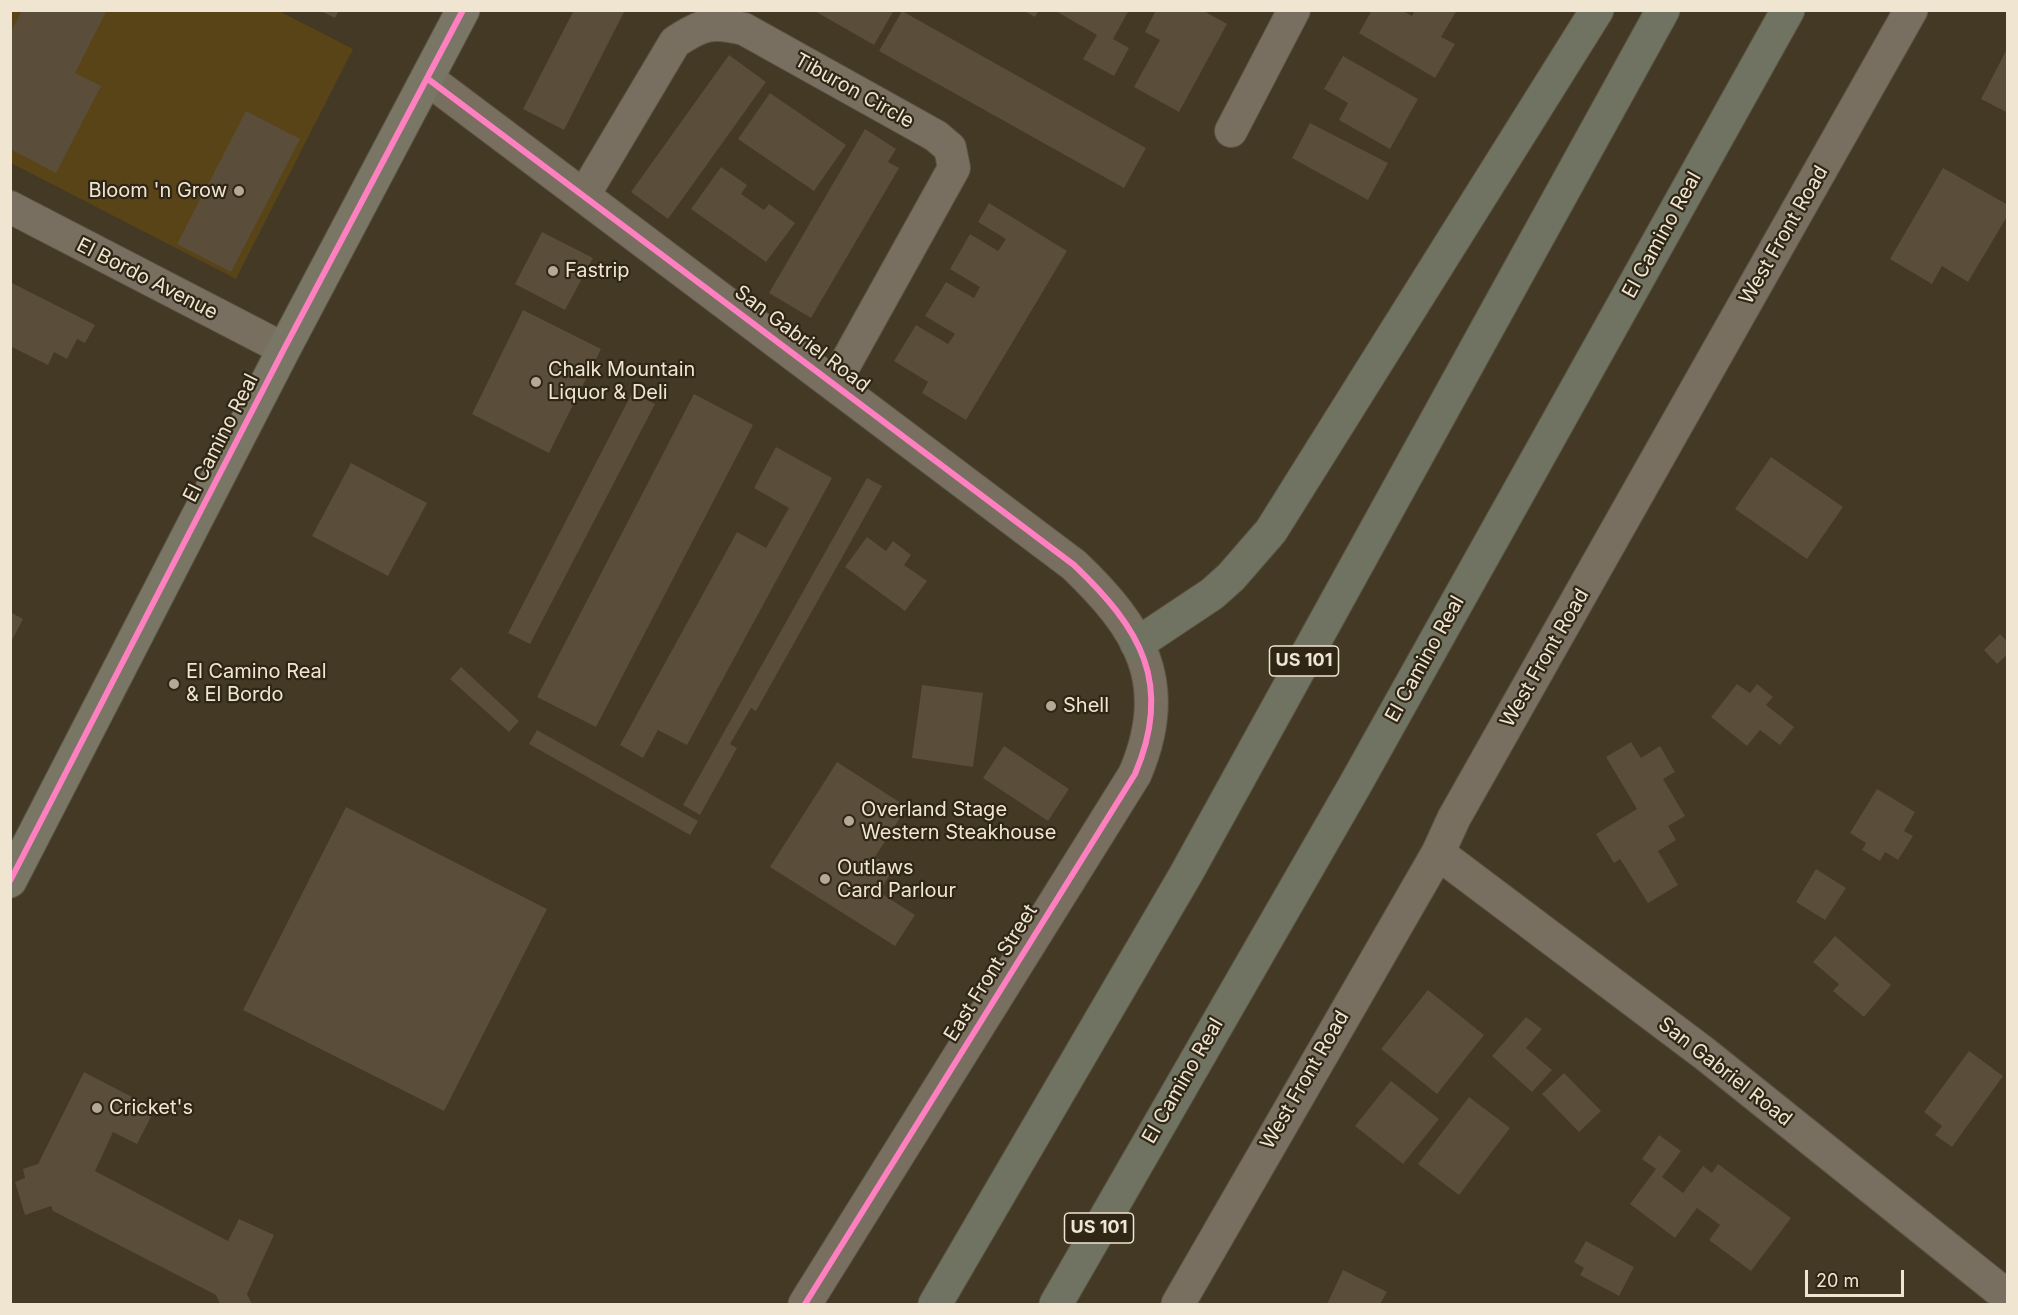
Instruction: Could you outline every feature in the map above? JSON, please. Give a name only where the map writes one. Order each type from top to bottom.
[{"type":"highway","points":[[1137,644],[1212,594],[1231,577],[1270,531],[1597,10]]},
{"type":"highway","name":"US 101","points":[[935,1305],[1191,864],[1663,10]]},
{"type":"highway","name":"El Camino Real","points":[[1056,1305],[1355,785],[1788,10]]},
{"type":"main road","name":"El Camino Real","points":[[10,881],[284,350],[463,10]]},
{"type":"street","points":[[1231,131],[1294,10]]},
{"type":"street","name":"West Front Road","points":[[1178,1305],[1438,853],[1454,818],[1911,10]]},
{"type":"street","name":"Tiburon Circle","points":[[584,195],[675,42],[699,26],[722,24],[744,29],[936,136],[950,148],[954,168],[834,384]]},
{"type":"street","name":"San Gabriel Road","points":[[428,79],[1074,565],[1117,610],[1137,644]]},
{"type":"street","name":"El Bordo Avenue","points":[[10,207],[284,350]]},
{"type":"street","name":"East Front Street","points":[[805,1305],[1135,774],[1146,748],[1152,714],[1153,687],[1137,644]]},
{"type":"street","name":"San Gabriel Road","points":[[1438,853],[1705,1054],[2007,1297]]},
{"type":"shaded area","points":[[12,10],[279,11],[353,49],[236,279],[11,163]]},
{"type":"building","points":[[22,10],[107,10],[75,73],[101,86],[56,173],[10,149],[10,33]]},
{"type":"building","points":[[319,10],[339,10],[335,18]]},
{"type":"building","points":[[574,10],[625,10],[564,130],[523,109]]},
{"type":"building","points":[[813,10],[894,10],[874,45]]},
{"type":"building","points":[[1023,10],[1039,10],[1035,17]]},
{"type":"building","points":[[1054,10],[1129,10],[1113,39],[1129,48],[1114,76],[1083,59],[1097,35]]},
{"type":"building","points":[[1156,10],[1202,10],[1227,24],[1179,112],[1134,87],[1160,40],[1145,32]]},
{"type":"building","points":[[1372,10],[1402,10],[1412,16],[1415,10],[1457,10],[1441,37],[1455,44],[1435,78],[1359,33]]},
{"type":"building","points":[[902,11],[1146,148],[1124,188],[879,51]]},
{"type":"building","points":[[2008,47],[2008,113],[1981,99]]},
{"type":"building","points":[[729,55],[766,82],[668,219],[631,192]]},
{"type":"building","points":[[1343,56],[1418,99],[1390,149],[1339,120],[1348,103],[1324,89]]},
{"type":"building","points":[[770,93],[846,145],[814,191],[738,139]]},
{"type":"building","name":"Bloom 'n Grow","points":[[246,111],[300,139],[231,272],[177,244]]},
{"type":"building","points":[[1310,123],[1388,163],[1368,200],[1292,158]]},
{"type":"building","points":[[865,129],[896,149],[888,162],[899,168],[811,318],[769,293]]},
{"type":"building","points":[[721,167],[747,185],[741,194],[764,210],[769,204],[795,223],[766,262],[691,209]]},
{"type":"building","points":[[1943,168],[2008,205],[2008,215],[1968,282],[1942,266],[1932,284],[1890,259]]},
{"type":"building","points":[[989,203],[1067,251],[966,420],[922,393],[928,382],[894,361],[916,325],[948,344],[955,334],[925,316],[946,282],[974,298],[980,287],[950,269],[970,234],[998,251],[1006,239],[978,222]]},
{"type":"building","name":"Fastrip","points":[[542,232],[593,258],[565,310],[515,284]]},
{"type":"building","points":[[10,282],[95,325],[85,343],[77,339],[67,359],[54,352],[48,365],[10,346]]},
{"type":"building","name":"Chalk Mountain Liquor & Deli","points":[[523,310],[601,349],[549,453],[472,414]]},
{"type":"building","points":[[632,393],[655,404],[530,644],[508,633]]},
{"type":"building","points":[[694,394],[753,425],[596,727],[537,697]]},
{"type":"building","points":[[776,447],[832,478],[687,745],[658,730],[643,758],[620,745],[737,532],[766,548],[789,508],[754,488]]},
{"type":"building","points":[[1771,457],[1843,507],[1807,559],[1735,509]]},
{"type":"building","points":[[351,463],[427,503],[388,576],[312,536]]},
{"type":"building","points":[[867,478],[882,486],[756,711],[751,708],[730,744],[737,748],[700,815],[683,805]]},
{"type":"building","points":[[867,537],[886,551],[893,541],[911,555],[904,565],[927,581],[905,611],[845,567]]},
{"type":"building","points":[[10,612],[23,619],[10,644]]},
{"type":"building","points":[[2000,634],[2008,642],[2008,654],[1997,664],[1984,650]]},
{"type":"building","points":[[461,667],[519,721],[509,732],[450,679]]},
{"type":"building","points":[[1737,684],[1750,693],[1757,684],[1773,697],[1766,705],[1794,727],[1780,745],[1760,730],[1747,746],[1711,717]]},
{"type":"building","points":[[922,685],[983,693],[973,767],[912,758]]},
{"type":"building","points":[[537,730],[698,821],[690,835],[529,744]]},
{"type":"building","points":[[1631,742],[1641,758],[1660,746],[1675,772],[1663,779],[1685,816],[1668,826],[1676,840],[1658,851],[1678,885],[1648,903],[1620,859],[1614,863],[1596,834],[1637,809],[1606,757]]},
{"type":"building","points":[[1004,746],[1069,789],[1048,821],[983,778]]},
{"type":"building","points":[[837,762],[907,807],[875,857],[894,868],[879,892],[915,915],[895,946],[770,867]]},
{"type":"building","points":[[1877,789],[1915,812],[1904,831],[1913,836],[1898,860],[1885,852],[1880,861],[1862,850],[1866,843],[1850,833]]},
{"type":"building","points":[[346,807],[547,909],[444,1111],[243,1010]]},
{"type":"building","points":[[1816,869],[1846,888],[1825,920],[1796,902]]},
{"type":"building","points":[[1835,936],[1891,985],[1864,1017],[1833,991],[1839,984],[1813,962]]},
{"type":"building","points":[[1428,990],[1484,1035],[1437,1094],[1381,1049]]},
{"type":"building","points":[[1526,1017],[1542,1029],[1526,1048],[1552,1070],[1532,1092],[1492,1056]]},
{"type":"building","points":[[1969,1051],[2003,1076],[1952,1147],[1935,1135],[1942,1126],[1924,1112]]},
{"type":"building","points":[[84,1072],[155,1109],[137,1144],[113,1132],[95,1171],[228,1241],[239,1219],[274,1235],[247,1294],[252,1304],[220,1304],[216,1295],[53,1211],[51,1206],[25,1215],[15,1182],[25,1178],[23,1169],[38,1164]]},
{"type":"building","points":[[1564,1073],[1601,1111],[1579,1132],[1542,1094]]},
{"type":"building","points":[[1391,1081],[1439,1119],[1403,1164],[1355,1126]]},
{"type":"building","points":[[1469,1097],[1510,1128],[1459,1195],[1418,1164]]},
{"type":"building","points":[[1659,1135],[1681,1151],[1662,1177],[1683,1193],[1703,1166],[1712,1173],[1718,1164],[1791,1218],[1751,1271],[1709,1240],[1720,1225],[1697,1208],[1675,1238],[1630,1204],[1656,1169],[1642,1159]]},
{"type":"building","points":[[1586,1241],[1634,1267],[1619,1296],[1580,1275],[1584,1268],[1574,1262]]},
{"type":"building","points":[[1343,1270],[1387,1292],[1380,1304],[1327,1304]]},
{"type":"cycle path","points":[[10,881],[284,349],[463,10]]},
{"type":"cycle path","points":[[428,79],[1074,565],[1117,611],[1133,635],[1144,659],[1150,684],[1151,712],[1146,741],[1135,774],[805,1304]]},
{"type":"place","name":"Bloom 'n Grow","points":[[239,191]]},
{"type":"place","name":"Fastrip","points":[[553,271]]},
{"type":"place","name":"Chalk Mountain Liquor & Deli","points":[[536,382]]},
{"type":"place","name":"El Camino Real & El Bordo","points":[[174,684]]},
{"type":"place","name":"Shell","points":[[1051,706]]},
{"type":"place","name":"Overland Stage Western Steakhouse","points":[[849,821]]},
{"type":"place","name":"Outlaws Card Parlour","points":[[825,879]]},
{"type":"place","name":"Cricket's","points":[[97,1108]]}]
